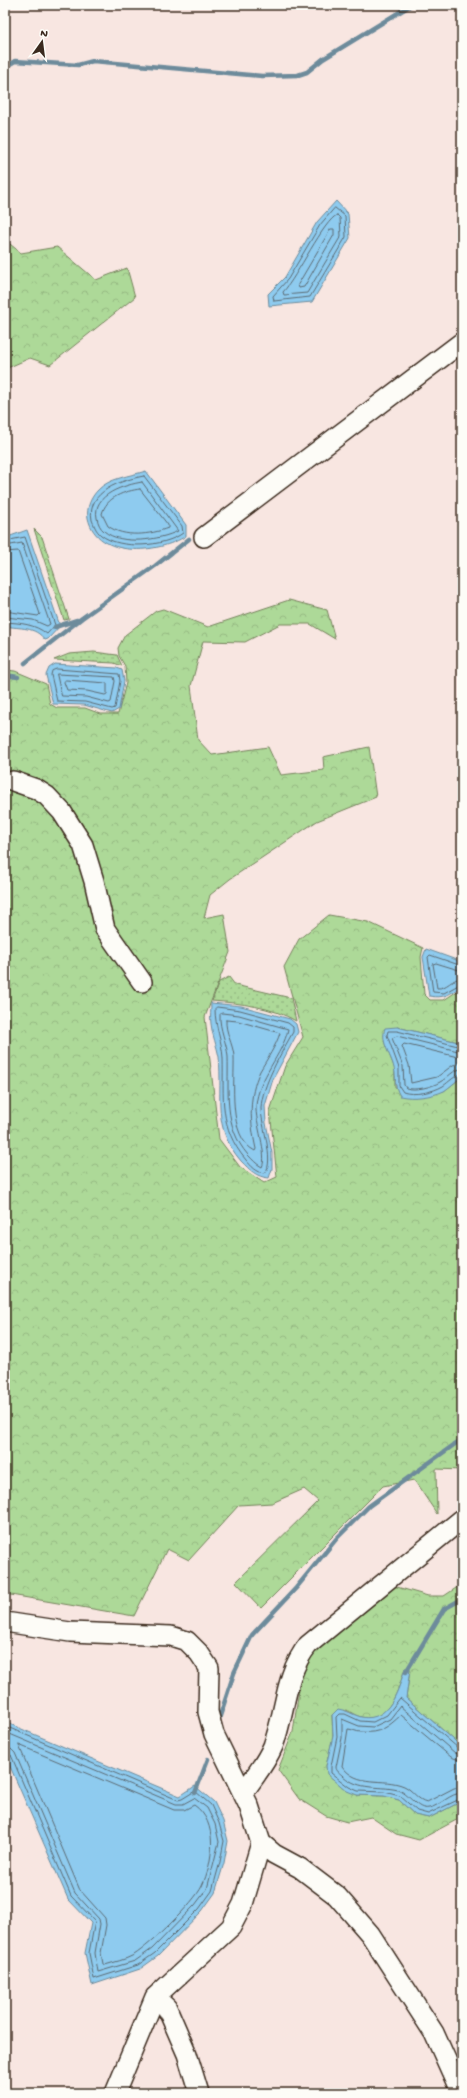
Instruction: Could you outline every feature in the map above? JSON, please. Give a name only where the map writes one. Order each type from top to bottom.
[{"type":"street","points":[[204,537],[462,342]]},
{"type":"street","points":[[13,781],[36,789],[47,796],[62,812],[83,845],[94,881],[104,929],[142,982]]},
{"type":"street","points":[[243,1793],[272,1746],[290,1675],[300,1656],[308,1645],[462,1519]]},
{"type":"street","points":[[5,1622],[70,1632],[170,1636],[187,1641],[200,1653],[209,1668],[208,1712],[214,1734],[243,1793],[261,1843],[274,1854],[300,1868],[336,1896],[370,1934],[434,2033],[461,2093]]},
{"type":"street","points":[[115,2093],[155,1997],[231,1926],[243,1904],[261,1843]]},
{"type":"street","points":[[155,1997],[167,2008],[187,2054],[199,2093]]},
{"type":"green space","points":[[5,240],[21,253],[57,247],[96,280],[127,268],[135,297],[50,365],[30,358],[5,369]]},
{"type":"green space","points":[[34,529],[42,537],[69,619],[64,620]]},
{"type":"green space","points":[[289,600],[327,610],[335,639],[310,624],[280,624],[245,642],[203,641],[191,686],[198,740],[212,755],[268,747],[281,775],[324,770],[323,757],[369,747],[376,797],[317,821],[230,879],[210,895],[204,918],[224,914],[230,952],[205,1017],[219,1139],[240,1167],[264,1183],[277,1177],[270,1111],[285,1066],[303,1037],[284,967],[299,939],[329,915],[368,922],[423,948],[421,957],[424,994],[430,1000],[444,1000],[462,988],[462,1043],[397,1027],[384,1041],[395,1069],[395,1087],[444,1091],[462,1077],[462,1470],[436,1469],[437,1514],[414,1480],[383,1486],[261,1608],[236,1582],[318,1501],[304,1489],[272,1503],[239,1505],[189,1560],[167,1549],[134,1616],[5,1594],[5,670],[15,671],[46,684],[50,704],[57,708],[85,708],[101,714],[118,714],[126,683],[125,666],[119,656],[118,648],[125,635],[156,611],[163,609],[208,627]]},
{"type":"green space","points":[[94,652],[117,655],[122,666],[114,663],[54,660],[69,654]]},
{"type":"green space","points":[[229,977],[235,985],[291,998],[296,1021],[277,1012],[266,1009],[234,1003],[212,1001],[219,982]]},
{"type":"green space","points":[[462,1584],[462,1747],[406,1698],[410,1670],[405,1668],[396,1694],[386,1710],[379,1716],[371,1718],[361,1717],[346,1710],[332,1715],[333,1737],[326,1766],[357,1795],[384,1796],[399,1800],[415,1815],[429,1818],[462,1801],[462,1817],[419,1840],[396,1834],[371,1817],[347,1822],[326,1816],[299,1799],[278,1770],[293,1732],[302,1669],[312,1652],[390,1585],[428,1596],[444,1596]]},
{"type":"water","points":[[336,201],[348,214],[350,238],[312,302],[269,306],[268,294],[285,277],[317,222]]},
{"type":"water","points":[[146,471],[186,525],[186,536],[160,547],[145,549],[130,549],[103,541],[94,531],[88,518],[88,507],[93,496],[98,490],[108,483]]},
{"type":"water","points":[[27,530],[60,626],[48,639],[45,640],[37,632],[32,630],[5,626],[5,538]]},
{"type":"water","points":[[55,664],[117,668],[122,670],[124,681],[119,709],[112,713],[84,705],[53,704],[46,675],[49,668]]},
{"type":"water","points":[[426,949],[462,962],[462,986],[443,996],[429,996],[423,957]]},
{"type":"water","points":[[211,1003],[241,1006],[290,1019],[296,1024],[298,1032],[273,1079],[265,1106],[266,1123],[272,1153],[272,1169],[269,1178],[257,1175],[247,1167],[241,1161],[225,1136],[220,1111],[219,1057],[212,1028]]},
{"type":"water","points":[[397,1027],[462,1043],[462,1077],[444,1091],[433,1095],[416,1097],[400,1096],[396,1085],[393,1063],[386,1048],[384,1039],[385,1028]]},
{"type":"water","points":[[405,1668],[410,1669],[406,1698],[462,1747],[462,1801],[429,1818],[415,1815],[399,1800],[384,1796],[357,1795],[347,1791],[327,1774],[326,1766],[333,1736],[332,1715],[338,1709],[361,1717],[379,1715],[392,1702],[400,1685]]},
{"type":"water","points":[[5,1722],[180,1796],[195,1786],[214,1802],[223,1821],[228,1841],[224,1863],[215,1893],[202,1911],[158,1956],[140,1969],[92,1985],[85,1953],[91,1923],[68,1899],[5,1755]]},
{"type":"waterway","points":[[5,67],[15,61],[78,65],[93,61],[262,76],[298,75],[307,72],[323,59],[411,5]]},
{"type":"waterway","points":[[25,663],[82,618],[155,566],[189,539]]},
{"type":"waterway","points":[[55,627],[77,620]]},
{"type":"waterway","points":[[5,675],[18,677]]},
{"type":"waterway","points":[[218,1722],[234,1673],[252,1635],[296,1588],[337,1538],[369,1506],[462,1439]]},
{"type":"waterway","points":[[406,1672],[444,1609],[462,1599]]},
{"type":"waterway","points":[[195,1793],[208,1759]]}]
